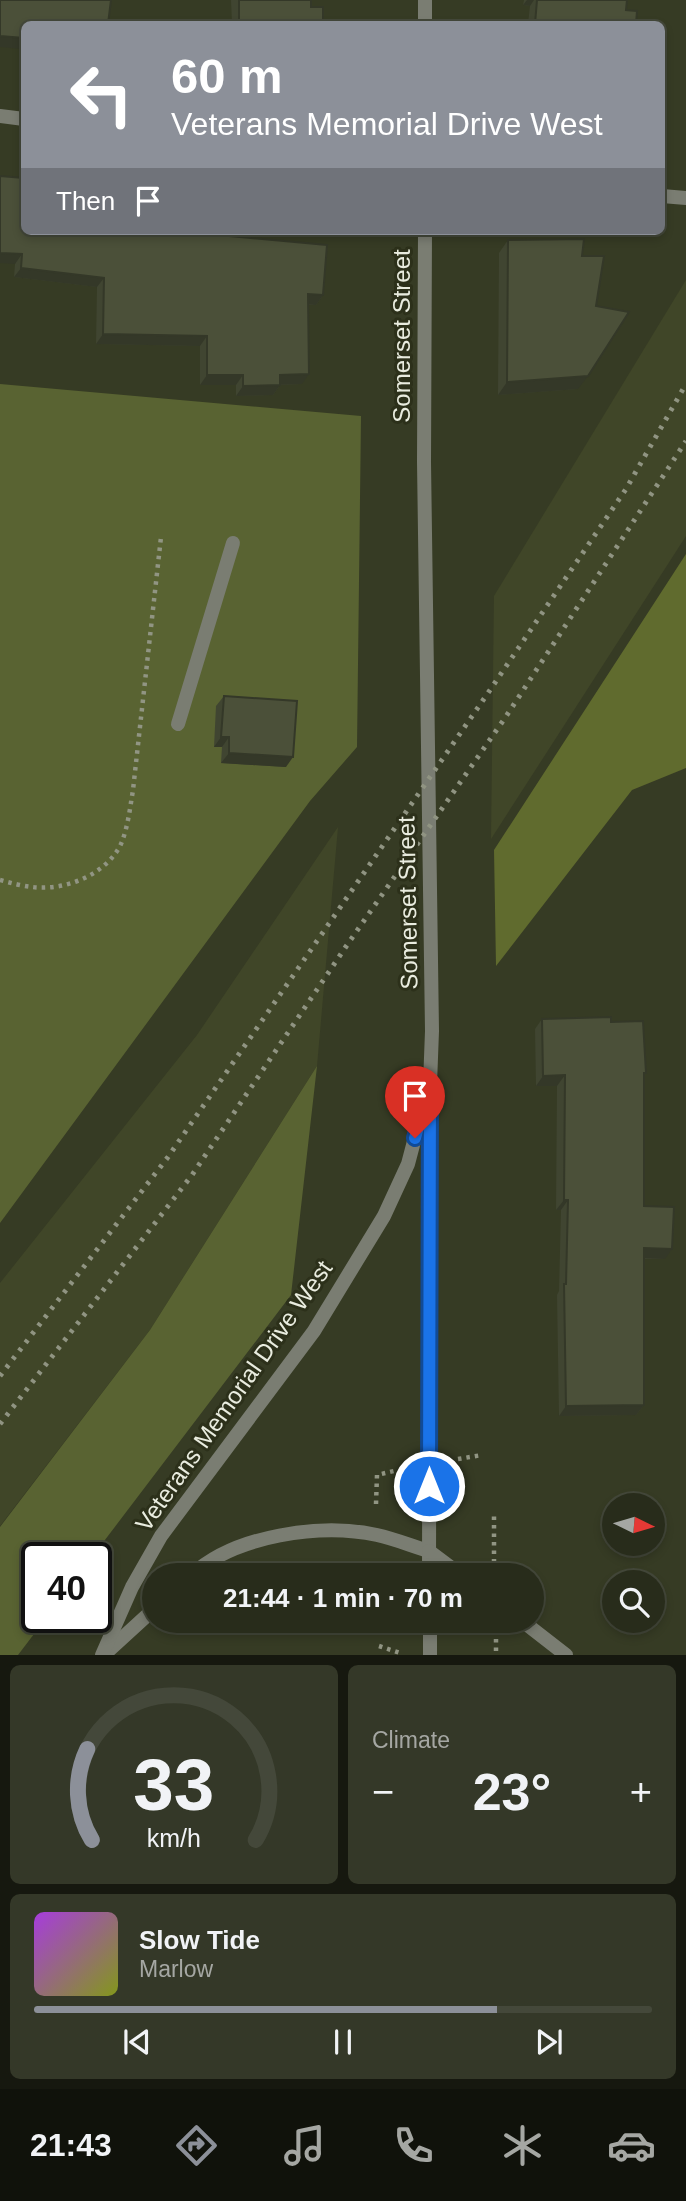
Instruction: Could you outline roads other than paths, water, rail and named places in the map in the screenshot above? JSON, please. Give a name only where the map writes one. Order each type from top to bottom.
[{"type":"street","points":[[425,0],[425,21]]},
{"type":"street","points":[[0,116],[21,119]]},
{"type":"street","points":[[665,196],[686,198]]},
{"type":"street","name":"Somerset Street","points":[[425,235],[424,462],[432,1031],[429,1563]]},
{"type":"street","points":[[178,724],[233,543]]},
{"type":"street","name":"Veterans Memorial Drive West","points":[[102,1655],[132,1587],[161,1536],[314,1331],[384,1216],[408,1164],[430,1084]]},
{"type":"street","points":[[211,1563],[237,1547],[284,1535],[330,1531],[376,1535],[429,1551],[445,1563]]},
{"type":"street","points":[[102,1655],[142,1620]]},
{"type":"street","points":[[430,1633],[430,1655]]},
{"type":"street","points":[[538,1633],[566,1655]]},
{"type":"railway","points":[[0,1376],[168,1157],[626,489],[686,384]]},
{"type":"railway","points":[[0,1424],[192,1175],[505,718],[686,441]]}]
